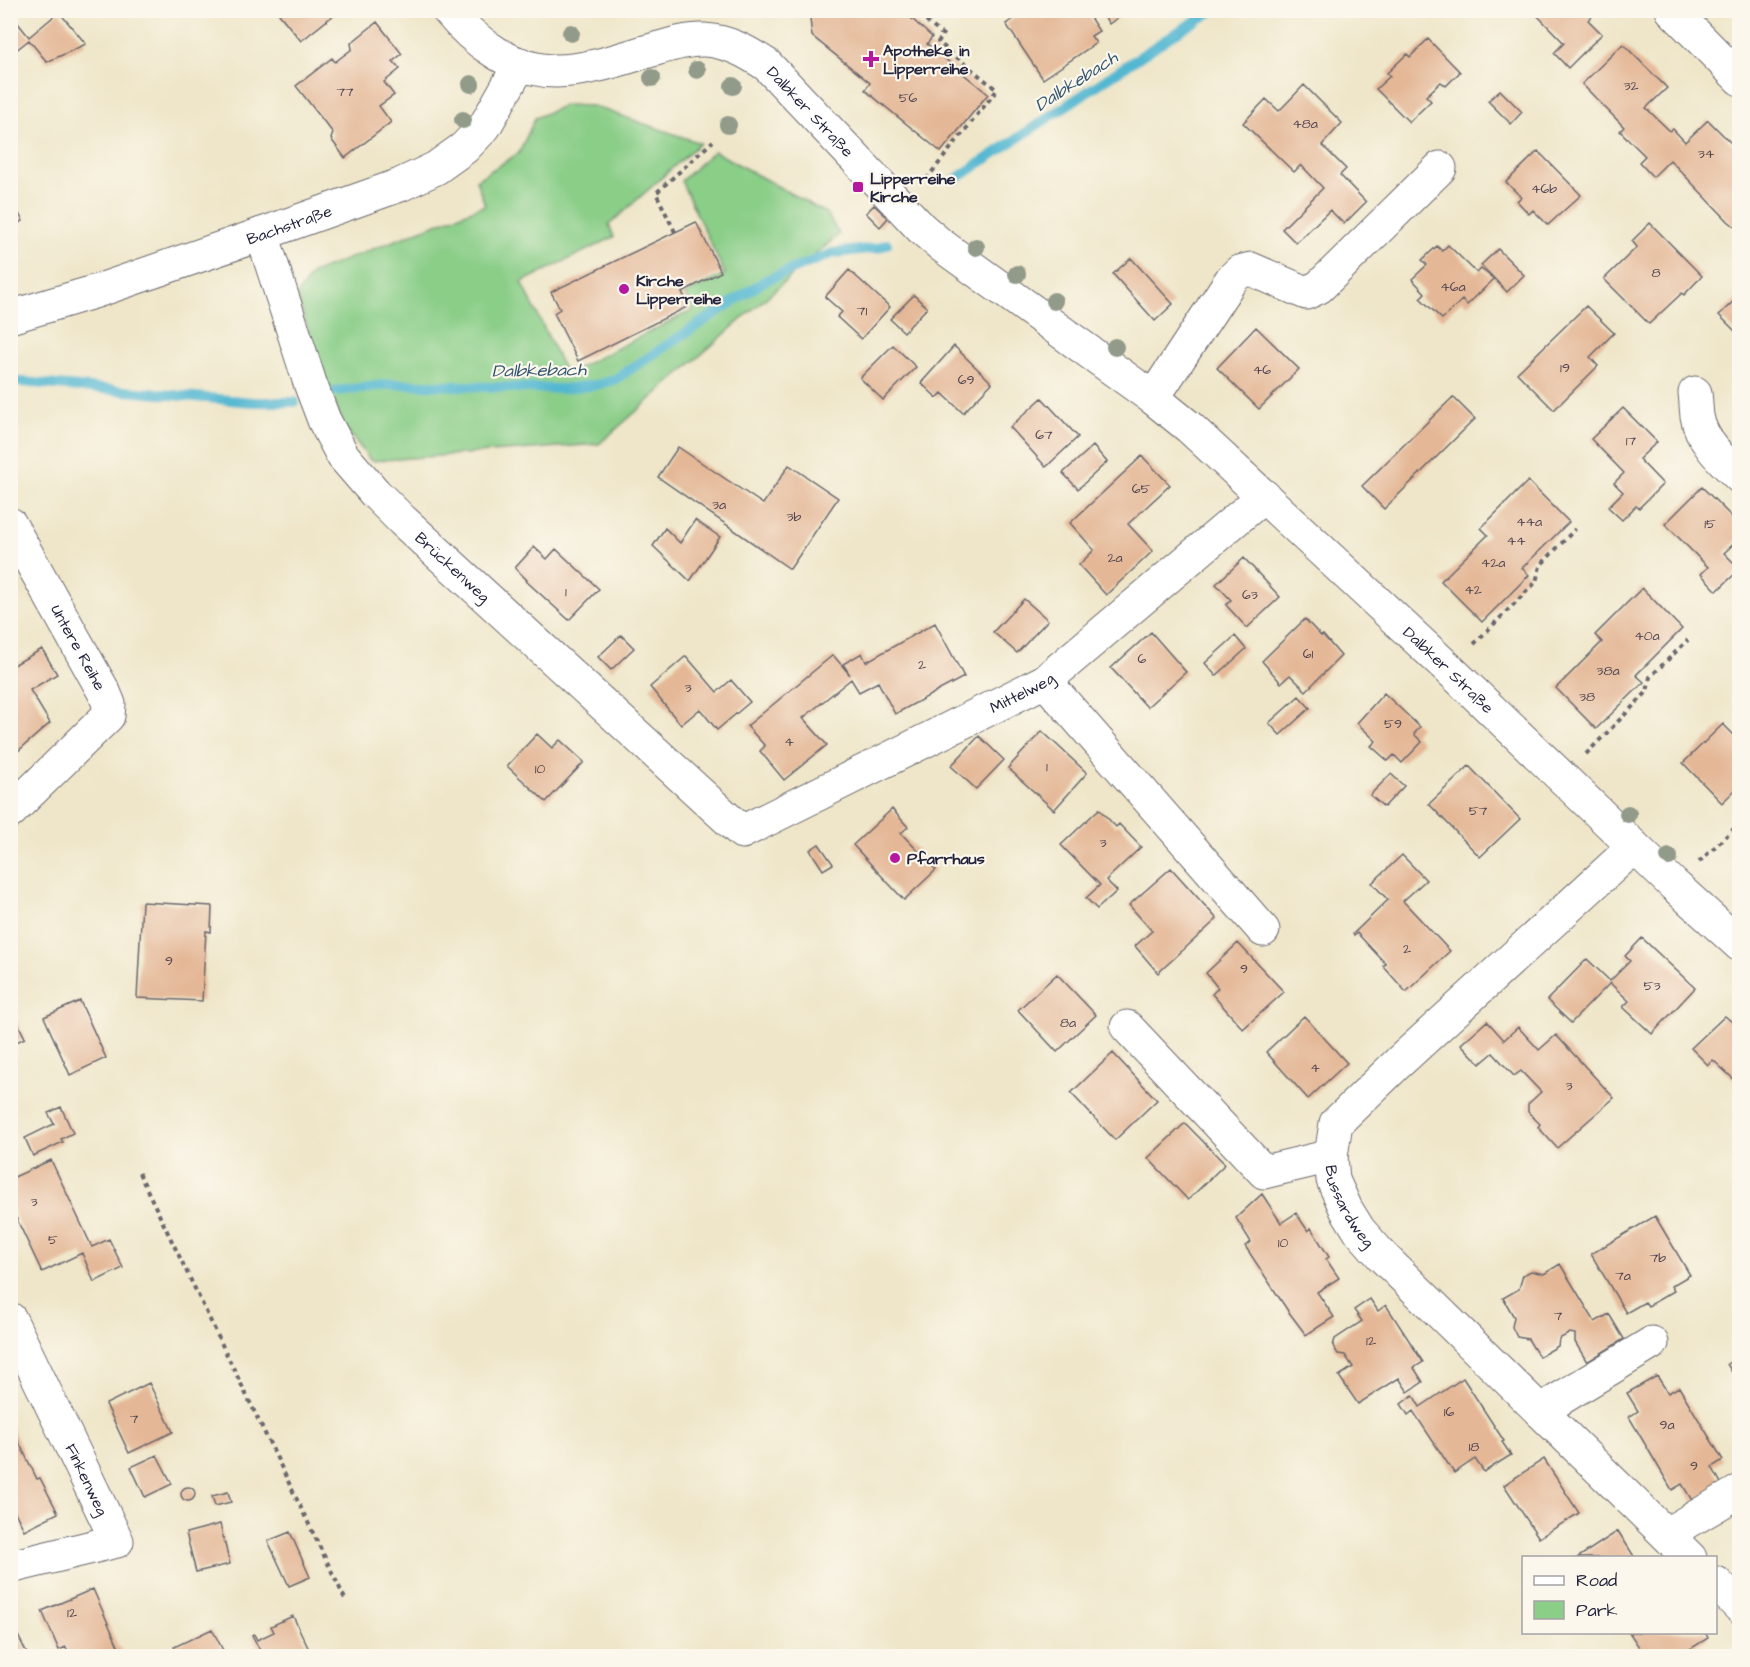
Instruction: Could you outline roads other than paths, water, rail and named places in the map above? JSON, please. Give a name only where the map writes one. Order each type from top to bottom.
[{"type":"street","name":"Dalbker Straße","points":[[448,10],[463,29],[489,48],[520,64],[557,71],[580,68],[701,25],[723,42],[744,50],[767,65],[921,228],[1190,427],[1740,945]]},
{"type":"street","points":[[1672,10],[1740,79]]},
{"type":"street","name":"Bachstraße","points":[[10,317],[88,294],[262,234],[400,185],[436,168],[464,148],[485,126],[520,64]]},
{"type":"street","points":[[1153,398],[1231,280],[1239,272],[1251,269],[1306,293],[1319,287],[1440,168]]},
{"type":"street","name":"Brückenweg","points":[[262,234],[310,383],[324,420],[343,456],[402,520],[599,698],[742,832]]},
{"type":"street","points":[[1695,393],[1697,418],[1705,436],[1716,453],[1740,477]]},
{"type":"street","name":"Mittelweg","points":[[742,832],[1045,681],[1264,496]]},
{"type":"street","name":"Untere Reihe","points":[[10,524],[109,704],[108,716],[10,812]]},
{"type":"street","points":[[1045,681],[1263,930]]},
{"type":"street","name":"Bussardweg","points":[[1634,847],[1352,1106],[1336,1123],[1331,1156],[1333,1180],[1346,1209],[1359,1230],[1382,1256],[1689,1556]]},
{"type":"street","points":[[1127,1027],[1264,1172],[1331,1156]]},
{"type":"street","name":"Finkenweg","points":[[10,1319],[117,1541],[10,1567]]},
{"type":"street","points":[[1540,1411],[1652,1343]]},
{"type":"street","points":[[1666,1534],[1740,1491]]},
{"type":"street","points":[[1717,1584],[1740,1607]]},
{"type":"waterway","name":"Dalbkebach","points":[[956,179],[1174,34],[1214,10]]},
{"type":"waterway","name":"Dalbkebach","points":[[336,391],[393,384],[563,389],[596,385],[614,380],[766,280],[833,253],[878,248],[887,244]]},
{"type":"waterway","name":"Dalbkebach","points":[[10,381],[253,402],[295,402]]},
{"type":"place","name":"Apotheke in Lipperreihe","points":[[871,59]]},
{"type":"place","name":"Lipperreihe Kirche","points":[[858,187]]},
{"type":"place","name":"Kirche Lipperreihe","points":[[624,289]]},
{"type":"place","name":"Pfarrhaus","points":[[895,858]]}]
